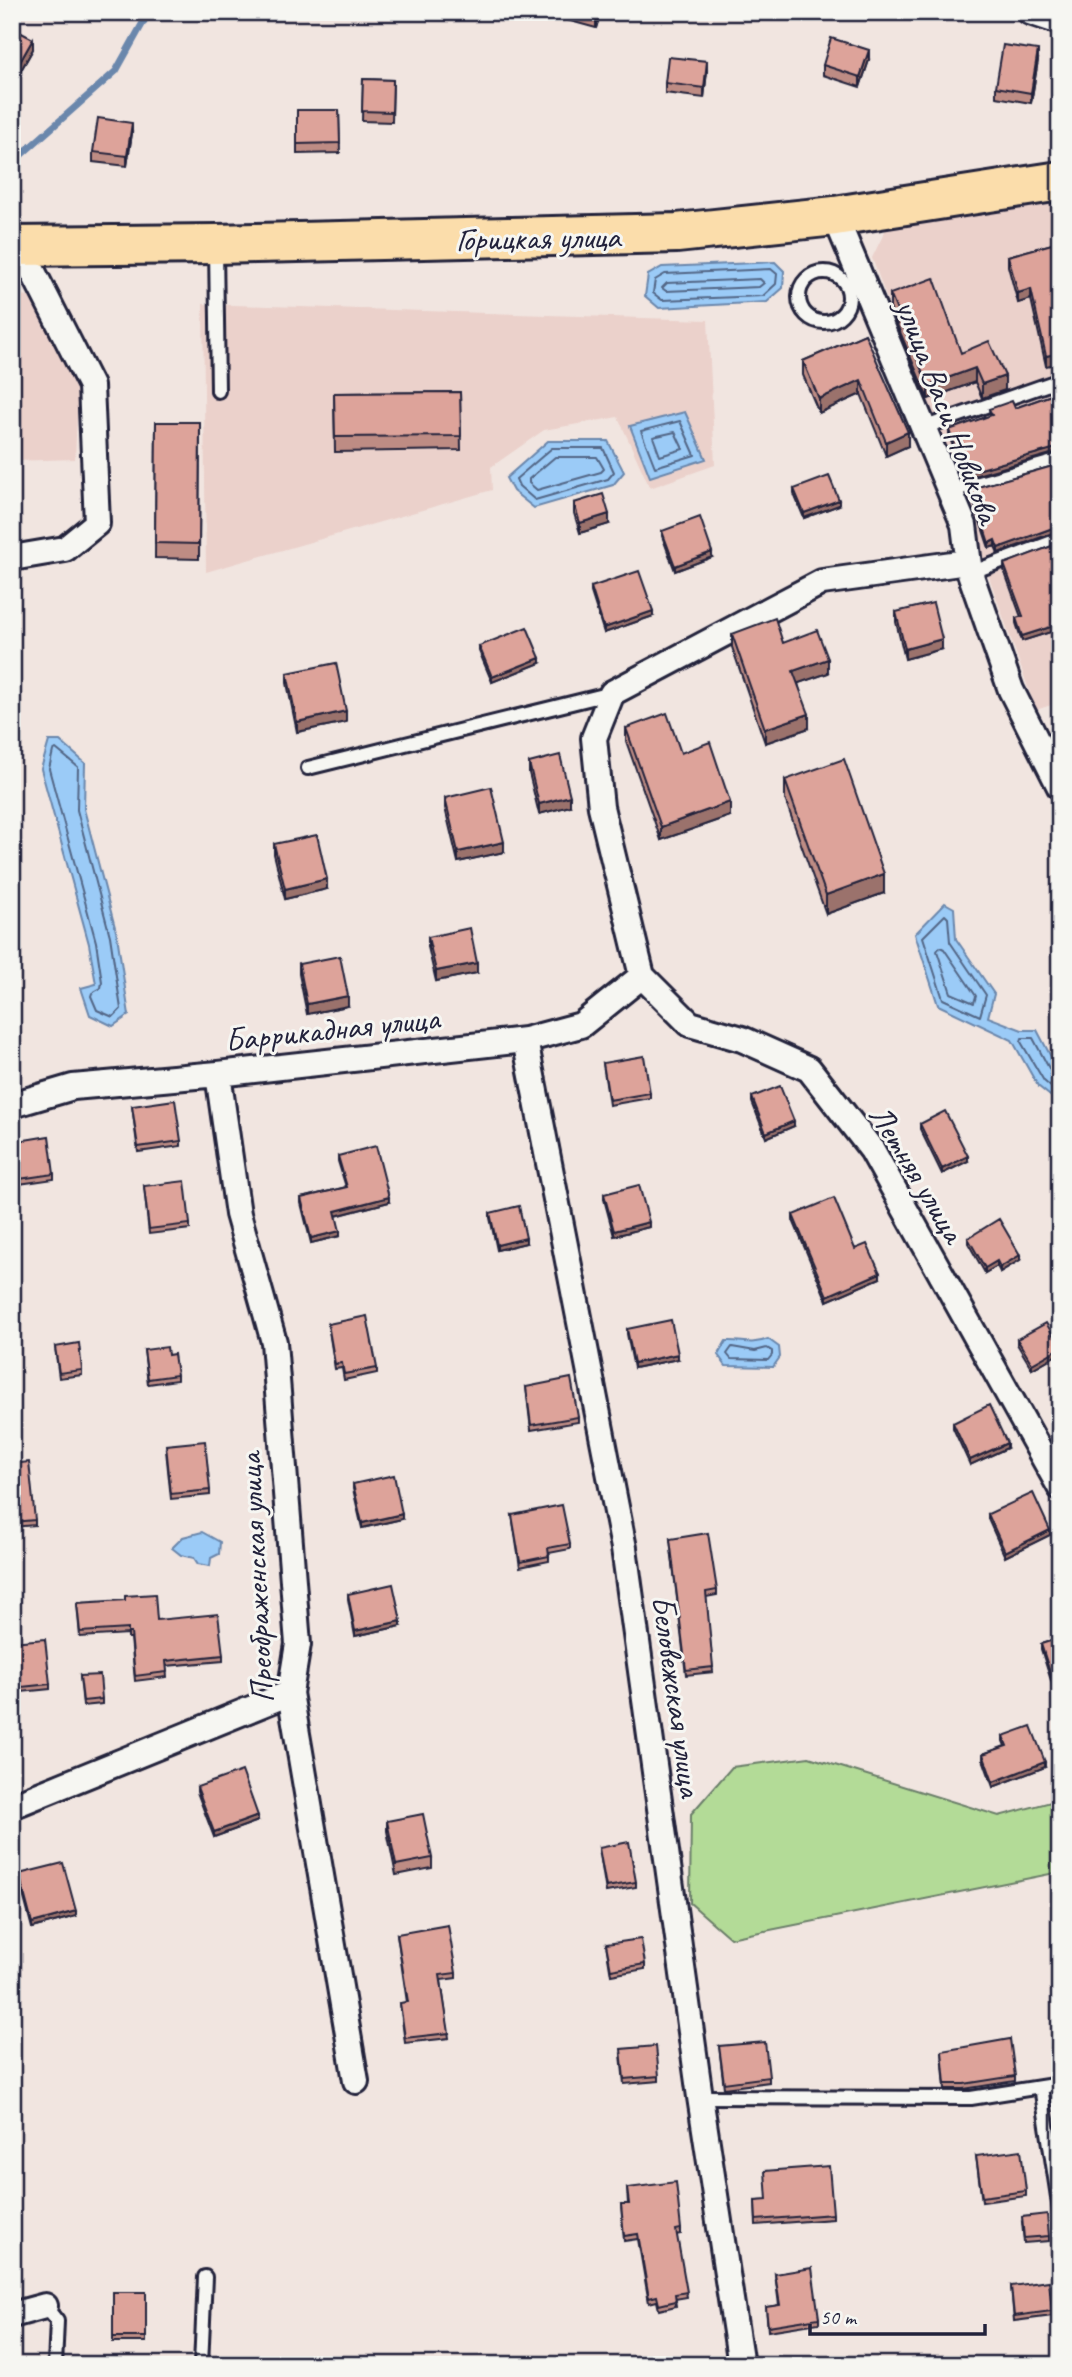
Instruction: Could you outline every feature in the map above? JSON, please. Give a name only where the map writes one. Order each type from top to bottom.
[{"type":"main road","name":"Горицкая улица","points":[[16,246],[677,233],[835,216],[1060,181]]},
{"type":"street","points":[[1030,12],[1060,22]]},
{"type":"street","name":"улица Васи Новикова","points":[[835,216],[855,285],[923,428],[964,525],[968,567],[1011,690],[1060,787]]},
{"type":"street","points":[[12,558],[65,550],[97,523],[91,386],[16,246]]},
{"type":"street","points":[[642,976],[601,807],[595,752],[594,738],[612,693],[822,582],[968,567]]},
{"type":"street","name":"Баррикадная улица","points":[[12,1105],[73,1087],[525,1040],[580,1025],[642,976]]},
{"type":"street","name":"Летняя улица","points":[[642,976],[690,1024],[742,1039],[809,1069],[872,1150],[1060,1487]]},
{"type":"street","name":"Беловежская улица","points":[[525,1040],[624,1548],[700,2097],[741,2365]]},
{"type":"street","name":"Преображенская улица","points":[[218,1073],[238,1214],[274,1342],[298,1644],[290,1693],[355,2081]]},
{"type":"street","points":[[12,1806],[290,1693]]},
{"type":"street","points":[[12,2315],[45,2305]]},
{"type":"lane","points":[[216,244],[218,391]]},
{"type":"lane","points":[[817,274],[833,274],[855,285],[847,307],[837,319],[821,322],[813,320],[801,308],[800,291],[803,284],[817,274]]},
{"type":"lane","points":[[923,428],[1060,380]]},
{"type":"lane","points":[[951,491],[1060,460]]},
{"type":"lane","points":[[968,567],[1060,540]]},
{"type":"lane","points":[[308,768],[612,693]]},
{"type":"lane","points":[[700,2097],[971,2098],[1060,2084]]},
{"type":"lane","points":[[1041,2087],[1060,2210]]},
{"type":"lane","points":[[201,2365],[205,2277]]},
{"type":"lane","points":[[45,2305],[57,2321],[55,2365]]},
{"type":"shaded area","points":[[1060,203],[1060,702],[1036,710],[930,410],[872,258],[886,229]]},
{"type":"shaded area","points":[[12,295],[36,296],[78,392],[75,459],[12,461]]},
{"type":"shaded area","points":[[203,304],[708,320],[715,465],[650,488],[618,417],[544,430],[491,467],[492,490],[206,572]]},
{"type":"green space","points":[[809,1757],[999,1816],[1058,1800],[1060,1872],[730,1938],[690,1903],[691,1814],[732,1767]]},
{"type":"water","points":[[775,262],[784,271],[783,288],[767,302],[659,308],[645,296],[648,275],[662,267]]},
{"type":"water","points":[[685,412],[706,459],[650,477],[630,426]]},
{"type":"water","points":[[548,441],[608,441],[624,472],[613,485],[534,508],[513,491],[506,478]]},
{"type":"water","points":[[49,741],[60,741],[85,763],[84,809],[117,935],[129,1015],[113,1026],[90,1015],[81,988],[96,984],[89,944],[41,769]]},
{"type":"water","points":[[945,903],[954,908],[956,939],[994,994],[988,1017],[1022,1030],[1037,1030],[1060,1074],[1060,1104],[1038,1086],[1012,1040],[938,1005],[915,934]]},
{"type":"water","points":[[768,1339],[779,1347],[780,1357],[773,1367],[726,1366],[718,1355],[726,1341],[752,1342]]},
{"type":"water","points":[[202,1532],[220,1542],[219,1554],[211,1558],[210,1566],[198,1564],[194,1558],[181,1555],[172,1548],[183,1537]]},
{"type":"building","points":[[575,12],[598,12],[596,18]]},
{"type":"building","points":[[12,28],[33,39],[16,69],[12,67]]},
{"type":"building","points":[[831,38],[869,50],[860,77],[823,65]]},
{"type":"building","points":[[1003,45],[1038,50],[1031,93],[996,87]]},
{"type":"building","points":[[668,57],[707,61],[704,88],[665,83]]},
{"type":"building","points":[[363,79],[393,80],[392,112],[362,111]]},
{"type":"building","points":[[297,110],[339,110],[340,143],[297,144]]},
{"type":"building","points":[[98,118],[132,123],[127,156],[93,152]]},
{"type":"building","points":[[1052,244],[1060,272],[1060,353],[1046,356],[1031,289],[1018,293],[1008,256]]},
{"type":"building","points":[[934,278],[961,353],[989,341],[1005,376],[982,384],[975,368],[928,385],[890,294]]},
{"type":"building","points":[[865,334],[908,432],[886,442],[861,380],[819,399],[803,361]]},
{"type":"building","points":[[460,392],[461,436],[335,437],[334,393]]},
{"type":"building","points":[[1060,392],[1060,447],[966,473],[963,471],[949,430],[992,415],[989,409],[1012,401],[1015,408]]},
{"type":"building","points":[[156,422],[200,422],[199,544],[155,543]]},
{"type":"building","points":[[1060,464],[1060,526],[998,548],[995,540],[989,543],[971,489]]},
{"type":"building","points":[[829,476],[839,500],[804,513],[794,489]]},
{"type":"building","points":[[603,494],[609,514],[580,523],[574,503]]},
{"type":"building","points":[[700,517],[712,552],[675,566],[662,531]]},
{"type":"building","points":[[1060,543],[1060,624],[1022,636],[1016,618],[1023,616],[1004,564]]},
{"type":"building","points":[[639,571],[653,611],[604,628],[591,587]]},
{"type":"building","points":[[933,603],[942,639],[905,649],[896,612]]},
{"type":"building","points":[[775,618],[783,643],[817,630],[828,659],[793,671],[809,714],[765,729],[732,634]]},
{"type":"building","points":[[527,627],[540,658],[492,677],[479,646]]},
{"type":"building","points":[[336,663],[346,711],[297,722],[287,673]]},
{"type":"building","points":[[12,673],[15,673],[20,720],[12,721]]},
{"type":"building","points":[[667,713],[681,753],[710,742],[730,802],[661,827],[626,728]]},
{"type":"building","points":[[560,755],[570,796],[539,804],[529,763]]},
{"type":"building","points":[[844,759],[884,874],[826,895],[785,780]]},
{"type":"building","points":[[491,787],[504,842],[458,852],[445,798]]},
{"type":"building","points":[[317,835],[327,879],[285,889],[274,844]]},
{"type":"building","points":[[470,928],[477,963],[436,971],[428,937]]},
{"type":"building","points":[[340,956],[348,996],[307,1004],[299,964]]},
{"type":"building","points":[[644,1056],[650,1093],[609,1100],[603,1063]]},
{"type":"building","points":[[780,1086],[794,1121],[766,1133],[752,1097]]},
{"type":"building","points":[[175,1100],[181,1141],[138,1147],[132,1106]]},
{"type":"building","points":[[945,1111],[968,1156],[942,1169],[920,1124]]},
{"type":"building","points":[[49,1136],[54,1174],[12,1180],[12,1142]]},
{"type":"building","points":[[376,1146],[389,1197],[335,1211],[340,1231],[311,1238],[301,1198],[347,1187],[338,1156]]},
{"type":"building","points":[[185,1181],[190,1224],[149,1229],[144,1186]]},
{"type":"building","points":[[639,1185],[649,1222],[614,1231],[604,1194]]},
{"type":"building","points":[[834,1198],[855,1249],[867,1244],[880,1273],[827,1296],[793,1215]]},
{"type":"building","points":[[519,1206],[526,1238],[497,1245],[490,1213]]},
{"type":"building","points":[[999,1219],[1020,1255],[1000,1267],[997,1261],[985,1268],[968,1238]]},
{"type":"building","points":[[367,1316],[377,1368],[344,1374],[342,1363],[335,1364],[328,1324]]},
{"type":"building","points":[[671,1320],[678,1354],[634,1363],[627,1329]]},
{"type":"building","points":[[1046,1323],[1060,1348],[1032,1364],[1017,1339]]},
{"type":"building","points":[[79,1343],[82,1370],[59,1373],[55,1347]]},
{"type":"building","points":[[167,1347],[168,1355],[174,1354],[177,1375],[148,1379],[144,1350]]},
{"type":"building","points":[[571,1378],[578,1417],[531,1425],[526,1387]]},
{"type":"building","points":[[989,1405],[1007,1443],[970,1460],[953,1423]]},
{"type":"building","points":[[205,1441],[210,1490],[171,1494],[166,1445]]},
{"type":"building","points":[[29,1462],[35,1520],[12,1522],[12,1464]]},
{"type":"building","points":[[394,1475],[402,1514],[362,1523],[353,1484]]},
{"type":"building","points":[[1033,1493],[1050,1530],[1005,1552],[988,1514]]},
{"type":"building","points":[[562,1505],[570,1544],[548,1548],[549,1556],[520,1562],[512,1515]]},
{"type":"building","points":[[708,1533],[717,1590],[706,1592],[713,1667],[686,1670],[670,1539]]},
{"type":"building","points":[[393,1584],[401,1621],[355,1631],[348,1594]]},
{"type":"building","points":[[155,1594],[157,1620],[218,1614],[223,1655],[166,1661],[167,1672],[135,1676],[131,1633],[128,1633],[128,1629],[80,1632],[77,1603],[125,1600],[125,1596]]},
{"type":"building","points":[[1060,1638],[1060,1690],[1056,1691],[1041,1644]]},
{"type":"building","points":[[45,1639],[50,1684],[12,1688],[12,1642]]},
{"type":"building","points":[[100,1675],[102,1699],[83,1701],[80,1676]]},
{"type":"building","points":[[1031,1726],[1045,1762],[993,1782],[983,1754],[1007,1746],[1003,1736]]},
{"type":"building","points":[[242,1771],[258,1816],[214,1832],[197,1787]]},
{"type":"building","points":[[423,1814],[432,1858],[396,1865],[387,1821]]},
{"type":"building","points":[[629,1842],[636,1882],[606,1887],[599,1848]]},
{"type":"building","points":[[63,1863],[76,1911],[32,1923],[19,1874]]},
{"type":"building","points":[[448,1925],[456,1973],[440,1975],[449,2033],[405,2038],[400,2003],[408,2002],[397,1934]]},
{"type":"building","points":[[641,1939],[645,1964],[611,1970],[606,1944]]},
{"type":"building","points":[[1010,2039],[1015,2076],[964,2084],[945,2084],[942,2051]]},
{"type":"building","points":[[765,2042],[769,2077],[724,2083],[719,2046]]},
{"type":"building","points":[[656,2046],[659,2076],[624,2079],[621,2049]]},
{"type":"building","points":[[1021,2150],[1026,2191],[982,2197],[976,2156]]},
{"type":"building","points":[[829,2166],[833,2214],[756,2220],[755,2201],[767,2200],[765,2171]]},
{"type":"building","points":[[676,2182],[681,2229],[676,2230],[687,2292],[675,2294],[676,2301],[659,2305],[657,2296],[649,2298],[638,2234],[624,2236],[621,2204],[629,2204],[627,2188]]},
{"type":"building","points":[[1047,2214],[1049,2236],[1024,2238],[1022,2217]]},
{"type":"building","points":[[12,2250],[16,2293],[12,2295]]},
{"type":"building","points":[[812,2268],[819,2318],[768,2326],[766,2307],[780,2305],[775,2274]]},
{"type":"building","points":[[1049,2281],[1052,2311],[1014,2316],[1011,2286]]},
{"type":"building","points":[[113,2292],[146,2292],[146,2337],[113,2337]]},
{"type":"waterway","points":[[12,163],[116,71],[149,12]]}]
